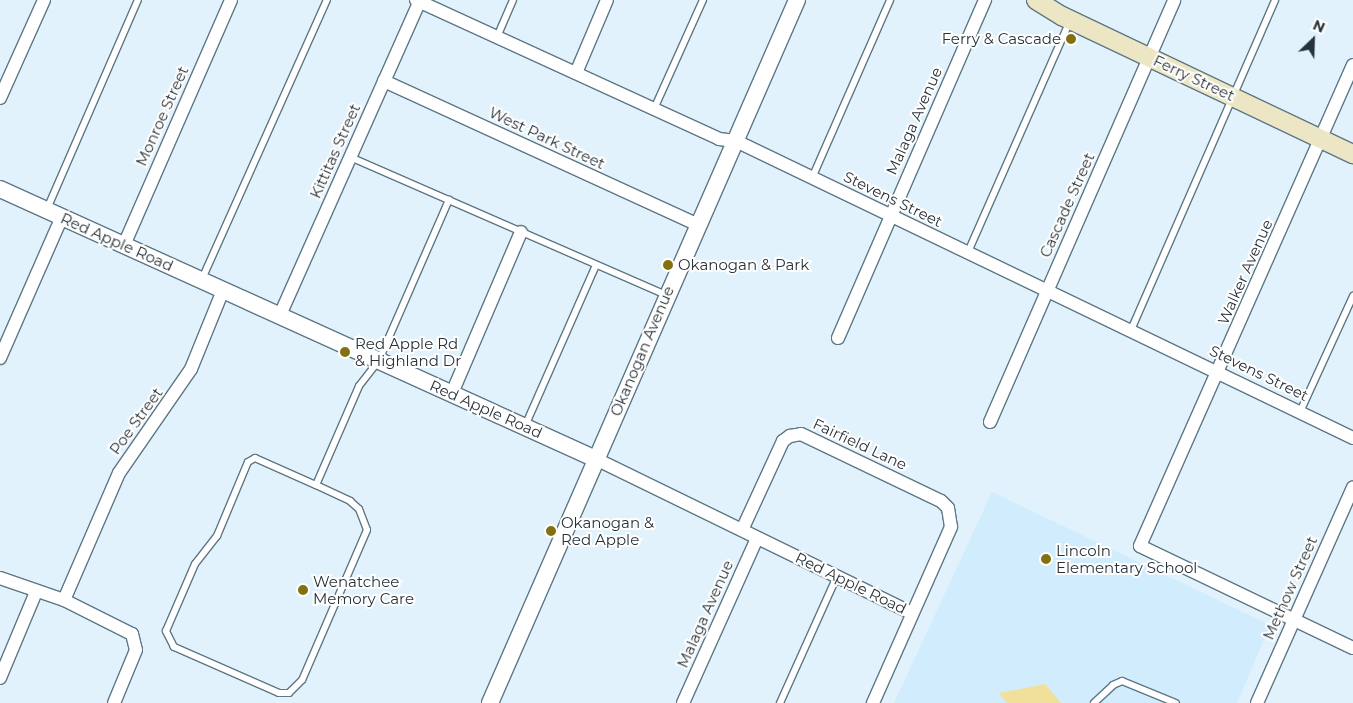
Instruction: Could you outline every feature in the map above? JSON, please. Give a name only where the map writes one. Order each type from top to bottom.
[{"type":"main road","name":"Ferry Street","points":[[1036,0],[1070,20],[1353,154]]},
{"type":"street","points":[[0,98],[44,0]]},
{"type":"street","name":"Monroe Street","points":[[124,245],[231,0]]},
{"type":"street","points":[[576,73],[607,0]]},
{"type":"street","name":"Okanogan Avenue","points":[[490,703],[598,460],[697,224],[736,141],[797,0]]},
{"type":"street","name":"Malaga Avenue","points":[[838,338],[985,0]]},
{"type":"street","name":"Cascade Street","points":[[990,422],[1174,0]]},
{"type":"street","name":"Stevens Street","points":[[418,1],[719,139],[736,141],[1353,438]]},
{"type":"street","name":"Kittitas Street","points":[[280,315],[418,1]]},
{"type":"street","name":"Walker Avenue","points":[[1294,620],[1140,546],[1219,372],[1353,65]]},
{"type":"street","name":"West Park Street","points":[[384,81],[697,224]]},
{"type":"street","name":"Red Apple Road","points":[[0,189],[525,426],[912,613]]},
{"type":"street","points":[[0,358],[54,213]]},
{"type":"street","points":[[452,393],[522,232]]},
{"type":"street","name":"Poe Street","points":[[64,600],[119,473],[191,369],[223,290]]},
{"type":"street","name":"Fairfield Lane","points":[[742,530],[783,441],[790,436],[801,434],[941,501],[950,515],[951,527],[912,613]]},
{"type":"street","name":"Methow Street","points":[[1258,703],[1353,487]]},
{"type":"street","name":"Malaga Avenue","points":[[683,703],[758,538]]},
{"type":"street","points":[[0,578],[36,592],[64,600],[132,634],[137,644],[114,703]]},
{"type":"street","points":[[0,678],[36,592]]},
{"type":"street","points":[[872,703],[912,613]]},
{"type":"street","points":[[1294,620],[1353,648]]},
{"type":"lane","points":[[54,213],[138,0]]},
{"type":"lane","points":[[202,280],[327,0]]},
{"type":"lane","points":[[497,37],[513,0]]},
{"type":"lane","points":[[654,109],[703,0]]},
{"type":"lane","points":[[812,178],[890,0]]},
{"type":"lane","points":[[1131,330],[1275,0]]},
{"type":"lane","points":[[968,252],[1070,20]]},
{"type":"lane","points":[[350,157],[666,295]]},
{"type":"lane","points":[[316,485],[359,386],[379,360],[449,200]]},
{"type":"lane","points":[[525,426],[596,265]]},
{"type":"lane","points":[[1300,412],[1353,296]]},
{"type":"lane","points":[[255,458],[316,485],[350,501],[359,509],[367,530],[302,680],[289,693],[279,693],[174,647],[166,631],[195,564],[217,536],[248,462],[255,458]]},
{"type":"lane","points":[[780,703],[837,576]]},
{"type":"lane","points":[[1094,703],[1113,685],[1122,681],[1176,703]]},
{"type":"shaded area","name":"Lincoln Elementary School","points":[[992,492],[1270,625],[1237,703],[894,703]]},
{"type":"shaded area","points":[[1045,684],[1061,703],[1007,703],[999,693]]},
{"type":"place","name":"Ferry & Cascade","points":[[1071,39]]},
{"type":"place","name":"Okanogan & Park","points":[[668,265]]},
{"type":"place","name":"Red Apple Rd & Highland Dr","points":[[345,352]]},
{"type":"place","name":"Okanogan & Red Apple","points":[[551,531]]},
{"type":"place","name":"Lincoln Elementary School","points":[[1046,559]]},
{"type":"place","name":"Wenatchee Memory Care","points":[[303,590]]}]
